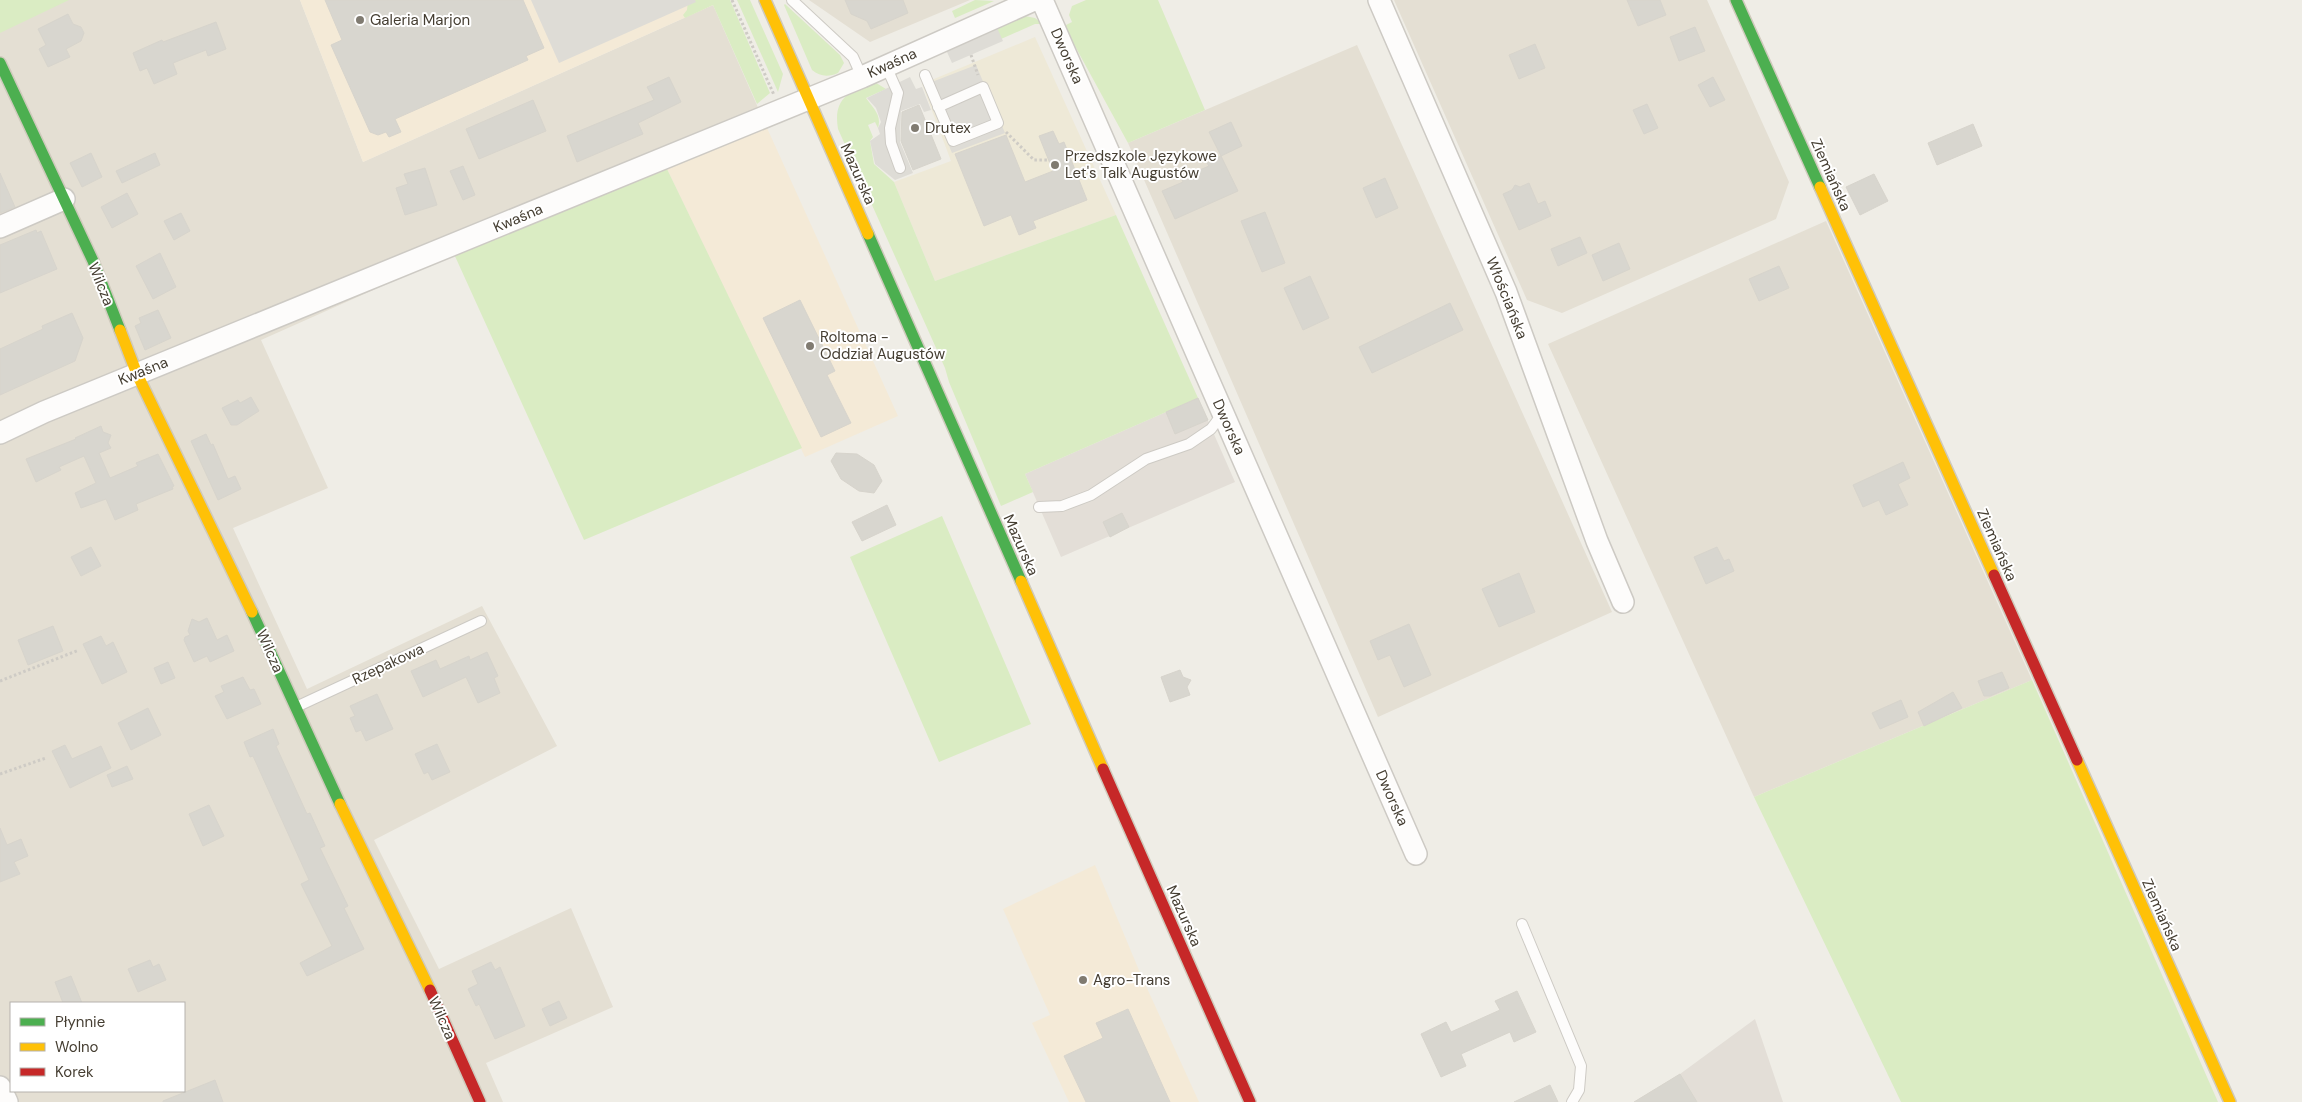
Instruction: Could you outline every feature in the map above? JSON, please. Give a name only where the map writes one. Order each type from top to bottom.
[{"type":"street","name":"Mazurska","points":[[765,0],[1250,1102]]},
{"type":"street","name":"Kwaśna","points":[[0,433],[44,412],[136,374],[862,77],[1034,0]]},
{"type":"street","name":"Dworska","points":[[1042,0],[1416,854]]},
{"type":"street","name":"Włościańska","points":[[1379,0],[1506,292],[1597,541],[1623,602]]},
{"type":"street","name":"Ziemiańska","points":[[1736,0],[2230,1102]]},
{"type":"street","name":"Wilcza","points":[[0,63],[93,262],[136,374],[236,577],[332,789],[412,950],[480,1102]]},
{"type":"street","points":[[0,227],[64,199]]},
{"type":"street","points":[[0,1086],[7,1102]]},
{"type":"lane","points":[[792,0],[853,57],[862,77]]},
{"type":"lane","points":[[886,66],[898,93],[890,128],[891,142],[900,168]]},
{"type":"lane","points":[[924,75],[952,142],[998,123],[983,88],[938,106]]},
{"type":"lane","points":[[1039,506],[1062,506],[1091,494],[1146,460],[1190,444],[1211,429],[1223,413]]},
{"type":"lane","name":"Rzepakowa","points":[[295,707],[481,621]]},
{"type":"lane","points":[[1522,924],[1581,1066],[1579,1090],[1572,1102]]},
{"type":"path","points":[[732,0],[780,109]]},
{"type":"path","points":[[1002,128],[1034,160],[1048,160]]},
{"type":"path","points":[[0,681],[80,650]]},
{"type":"path","points":[[0,774],[46,758]]},
{"type":"shaded area","points":[[0,0],[300,0],[363,162],[713,5],[767,128],[454,254],[261,340],[328,488],[233,528],[307,689],[482,606],[557,746],[374,840],[439,969],[571,908],[613,1007],[486,1063],[503,1102],[0,1102]]},
{"type":"shaded area","points":[[300,0],[711,0],[713,5],[363,162]]},
{"type":"shaded area","points":[[531,0],[695,0],[696,2],[559,63]]},
{"type":"shaded area","points":[[809,0],[970,0],[870,42]]},
{"type":"shaded area","points":[[1394,0],[1707,0],[1789,182],[1776,219],[1562,313],[1527,300]]},
{"type":"shaded area","points":[[993,19],[1003,41],[952,63],[942,41]]},
{"type":"shaded area","points":[[1035,37],[1116,215],[935,281],[894,182],[951,161],[922,84]]},
{"type":"shaded area","points":[[1357,45],[1612,612],[1378,717],[1128,143]]},
{"type":"shaded area","points":[[976,65],[1005,133],[952,153],[924,85]]},
{"type":"shaded area","points":[[910,77],[916,89],[922,87],[931,110],[924,112],[920,104],[901,111],[900,142],[913,173],[895,180],[875,164],[870,141],[880,134],[878,128],[881,122],[876,108],[867,98]]},
{"type":"shaded area","points":[[767,128],[898,416],[805,457],[667,169]]},
{"type":"shaded area","points":[[1826,221],[2032,680],[1754,797],[1548,344]]},
{"type":"shaded area","points":[[1198,398],[1235,482],[1061,557],[1025,474]]},
{"type":"shaded area","points":[[1095,865],[1141,975],[1199,1102],[1069,1102],[1032,1023],[1050,1015],[1003,909]]},
{"type":"shaded area","points":[[1755,1019],[1783,1102],[1634,1102],[1680,1074]]},
{"type":"green space","points":[[0,0],[69,0],[0,33]]},
{"type":"green space","points":[[688,0],[730,0],[770,93],[757,104],[713,5],[685,18],[683,15],[687,10]]},
{"type":"green space","points":[[737,0],[750,0],[783,74],[778,92]]},
{"type":"green space","points":[[975,0],[994,1],[955,18],[952,11]]},
{"type":"green space","points":[[1086,0],[1158,0],[1205,110],[1128,143],[1064,26],[1072,22],[1069,15],[1072,6]]},
{"type":"green space","points":[[785,4],[840,55],[844,63],[838,73],[825,76],[812,70]]},
{"type":"green space","points":[[1025,16],[1035,18],[1043,24],[1035,24],[1001,39],[996,27]]},
{"type":"green space","points":[[873,81],[886,89],[866,98],[879,119],[878,128],[875,122],[868,125],[873,137],[870,141],[874,164],[894,182],[935,281],[1116,215],[1198,398],[1025,474],[1033,492],[1001,506],[949,382],[945,368],[838,129],[838,110],[844,98],[856,89]]},
{"type":"green space","points":[[667,169],[802,448],[584,540],[454,254]]},
{"type":"green space","points":[[942,516],[1031,724],[939,762],[850,557]]},
{"type":"green space","points":[[2032,680],[2218,1102],[1901,1102],[1754,797]]},
{"type":"building","points":[[325,0],[523,0],[544,48],[526,56],[528,60],[395,119],[401,132],[389,137],[386,132],[378,135],[370,132],[331,45],[342,40]]},
{"type":"building","points":[[845,0],[903,0],[908,13],[871,29],[867,21],[851,14]]},
{"type":"building","points":[[1627,0],[1660,0],[1666,15],[1638,26]]},
{"type":"building","points":[[68,14],[73,24],[81,27],[84,33],[81,41],[66,49],[70,57],[48,67],[39,49],[46,45],[38,29]]},
{"type":"building","points":[[216,22],[226,49],[208,56],[206,50],[173,63],[177,74],[154,84],[147,68],[140,71],[133,53],[162,40],[163,42]]},
{"type":"building","points":[[1695,27],[1705,51],[1679,61],[1670,37]]},
{"type":"building","points":[[1535,44],[1545,68],[1519,79],[1509,55]]},
{"type":"building","points":[[669,77],[681,102],[638,123],[643,134],[577,162],[567,136],[654,100],[647,87]]},
{"type":"building","points":[[1713,77],[1725,100],[1710,107],[1698,85]]},
{"type":"building","points":[[533,100],[546,131],[479,159],[466,129]]},
{"type":"building","points":[[1647,104],[1658,128],[1644,134],[1633,110]]},
{"type":"building","name":"Drutex","points":[[919,105],[941,159],[913,170],[901,141],[902,112]]},
{"type":"building","points":[[1231,122],[1242,146],[1221,156],[1209,132]]},
{"type":"building","points":[[1973,124],[1982,146],[1937,165],[1928,143]]},
{"type":"building","points":[[1053,131],[1059,144],[1064,142],[1087,200],[1033,221],[1036,228],[1019,235],[1011,215],[984,226],[955,154],[1006,135],[1025,182],[1053,171],[1039,136]]},
{"type":"building","points":[[91,153],[102,177],[82,187],[70,163]]},
{"type":"building","points":[[155,153],[160,165],[122,183],[116,171]]},
{"type":"building","points":[[1221,156],[1238,191],[1175,219],[1162,191],[1183,182],[1181,178],[1209,166],[1207,163]]},
{"type":"building","points":[[463,166],[475,195],[463,200],[450,171]]},
{"type":"building","points":[[425,168],[437,205],[405,215],[396,188],[408,184],[404,174]]},
{"type":"building","points":[[0,173],[15,207],[0,213]]},
{"type":"building","points":[[1874,174],[1888,201],[1860,215],[1846,187]]},
{"type":"building","points":[[1385,178],[1398,208],[1376,218],[1363,188]]},
{"type":"building","points":[[1529,183],[1538,204],[1545,201],[1551,216],[1519,230],[1503,194],[1512,190],[1515,185],[1520,187]]},
{"type":"building","points":[[127,193],[138,214],[112,228],[101,207]]},
{"type":"building","points":[[1265,212],[1285,263],[1262,272],[1241,221]]},
{"type":"building","points":[[181,213],[190,231],[174,240],[164,221]]},
{"type":"building","points":[[36,230],[37,233],[41,231],[57,269],[0,293],[0,245]]},
{"type":"building","points":[[1580,237],[1587,253],[1558,266],[1551,249]]},
{"type":"building","points":[[1619,243],[1630,269],[1603,281],[1592,255]]},
{"type":"building","points":[[160,253],[176,287],[153,299],[136,266]]},
{"type":"building","points":[[1779,266],[1789,288],[1759,301],[1749,279]]},
{"type":"building","points":[[1310,276],[1329,318],[1303,330],[1284,288]]},
{"type":"building","points":[[800,300],[835,371],[827,375],[851,423],[821,437],[763,318]]},
{"type":"building","points":[[1450,303],[1463,330],[1372,373],[1359,347]]},
{"type":"building","points":[[158,310],[171,338],[145,350],[135,326],[141,323],[139,318]]},
{"type":"building","points":[[72,313],[83,338],[75,361],[0,395],[0,349],[43,329],[42,326]]},
{"type":"building","points":[[251,397],[259,411],[237,425],[231,425],[222,408],[238,400],[240,403]]},
{"type":"building","points":[[1198,398],[1208,420],[1175,434],[1166,412]]},
{"type":"building","points":[[101,426],[103,432],[111,435],[108,443],[111,448],[99,453],[110,478],[138,466],[136,463],[158,454],[174,486],[172,487],[173,489],[136,504],[138,510],[115,520],[106,499],[81,508],[75,493],[96,483],[84,456],[59,467],[61,470],[36,482],[26,459],[76,439]]},
{"type":"building","points":[[206,434],[211,445],[213,444],[228,479],[235,476],[241,489],[218,500],[191,441]]},
{"type":"building","points":[[836,453],[857,454],[874,465],[882,481],[874,493],[859,491],[841,479],[831,461]]},
{"type":"building","points":[[1903,462],[1910,478],[1898,484],[1908,505],[1886,515],[1879,500],[1863,507],[1853,485]]},
{"type":"building","points":[[887,505],[896,525],[862,541],[852,522]]},
{"type":"building","points":[[1122,513],[1129,527],[1110,537],[1103,522]]},
{"type":"building","points":[[91,547],[101,566],[81,576],[71,557]]},
{"type":"building","points":[[1717,547],[1724,561],[1729,559],[1734,571],[1706,584],[1694,557]]},
{"type":"building","points":[[1519,573],[1535,612],[1499,627],[1482,589]]},
{"type":"building","points":[[207,618],[217,640],[227,635],[234,651],[210,662],[207,656],[194,662],[184,640],[185,637],[190,635],[188,631],[192,619],[199,622]]},
{"type":"building","points":[[1409,624],[1431,675],[1404,687],[1390,655],[1378,660],[1370,641]]},
{"type":"building","points":[[53,626],[63,651],[28,665],[18,640]]},
{"type":"building","points":[[101,636],[106,646],[113,642],[127,672],[102,684],[83,644]]},
{"type":"building","points":[[487,652],[498,676],[494,678],[500,693],[478,703],[466,677],[423,697],[411,671],[436,660],[440,669],[469,656],[470,660]]},
{"type":"building","points":[[168,662],[175,678],[161,684],[154,668]]},
{"type":"building","points":[[1180,670],[1183,677],[1191,680],[1187,687],[1190,695],[1170,702],[1161,677]]},
{"type":"building","points":[[2002,672],[2009,688],[1990,696],[1984,696],[1978,681]]},
{"type":"building","points":[[243,677],[250,690],[254,689],[261,704],[227,719],[215,696],[224,692],[221,686]]},
{"type":"building","points":[[1953,692],[1962,708],[1924,726],[1918,712]]},
{"type":"building","points":[[377,694],[393,729],[366,741],[361,730],[356,732],[350,718],[355,716],[350,706]]},
{"type":"building","points":[[1901,700],[1908,717],[1880,729],[1872,713]]},
{"type":"building","points":[[148,708],[161,735],[131,750],[118,723]]},
{"type":"building","points":[[273,729],[279,744],[276,746],[307,814],[310,813],[325,846],[320,848],[348,906],[344,908],[364,949],[307,976],[300,963],[332,946],[301,884],[309,880],[253,756],[250,757],[244,742]]},
{"type":"building","points":[[437,744],[450,772],[432,780],[428,772],[424,774],[415,754]]},
{"type":"building","points":[[65,745],[72,759],[101,746],[111,768],[70,788],[52,751]]},
{"type":"building","points":[[127,766],[133,779],[112,787],[107,775]]},
{"type":"building","points":[[209,805],[224,836],[203,846],[189,814]]},
{"type":"building","points":[[0,828],[7,845],[21,839],[28,856],[14,862],[20,874],[0,882]]},
{"type":"building","points":[[150,960],[153,967],[159,964],[166,980],[138,992],[128,969]]},
{"type":"building","points":[[491,962],[495,970],[500,967],[525,1026],[495,1039],[479,1004],[476,1006],[468,989],[478,984],[472,971]]},
{"type":"building","points":[[71,976],[82,1002],[63,1002],[55,982]]},
{"type":"building","points":[[1517,991],[1536,1032],[1514,1042],[1510,1032],[1461,1054],[1466,1066],[1441,1077],[1421,1034],[1446,1022],[1451,1032],[1500,1010],[1495,1001]]},
{"type":"building","points":[[559,1001],[567,1018],[550,1026],[542,1009]]},
{"type":"building","points":[[1128,1009],[1170,1102],[1086,1102],[1064,1056],[1103,1038],[1096,1023]]},
{"type":"building","points":[[1680,1074],[1697,1102],[1634,1102]]},
{"type":"building","points":[[215,1080],[223,1102],[163,1102],[163,1101]]},
{"type":"building","points":[[1550,1085],[1558,1102],[1514,1102]]},
{"type":"traffic: fast","points":[[1736,0],[1820,187]]},
{"type":"traffic: fast","points":[[0,63],[93,261],[120,330]]},
{"type":"traffic: fast","points":[[868,234],[1021,581]]},
{"type":"traffic: fast","points":[[252,612],[340,804]]},
{"type":"traffic: slow","points":[[765,0],[868,234]]},
{"type":"traffic: slow","points":[[1820,187],[1994,575]]},
{"type":"traffic: slow","points":[[120,330],[137,374],[252,612]]},
{"type":"traffic: slow","points":[[1021,581],[1103,769]]},
{"type":"traffic: slow","points":[[2077,760],[2230,1102]]},
{"type":"traffic: slow","points":[[340,804],[430,990]]},
{"type":"traffic: jam","points":[[1994,575],[2077,760]]},
{"type":"traffic: jam","points":[[1103,769],[1250,1102]]},
{"type":"traffic: jam","points":[[430,990],[480,1102]]},
{"type":"place","name":"Galeria Marjon","points":[[360,20]]},
{"type":"place","name":"Drutex","points":[[915,128]]},
{"type":"place","name":"Przedszkole Językowe Let's Talk Augustów","points":[[1055,165]]},
{"type":"place","name":"Roltoma - Oddział Augustów","points":[[810,346]]},
{"type":"place","name":"Agro-Trans","points":[[1083,980]]}]
